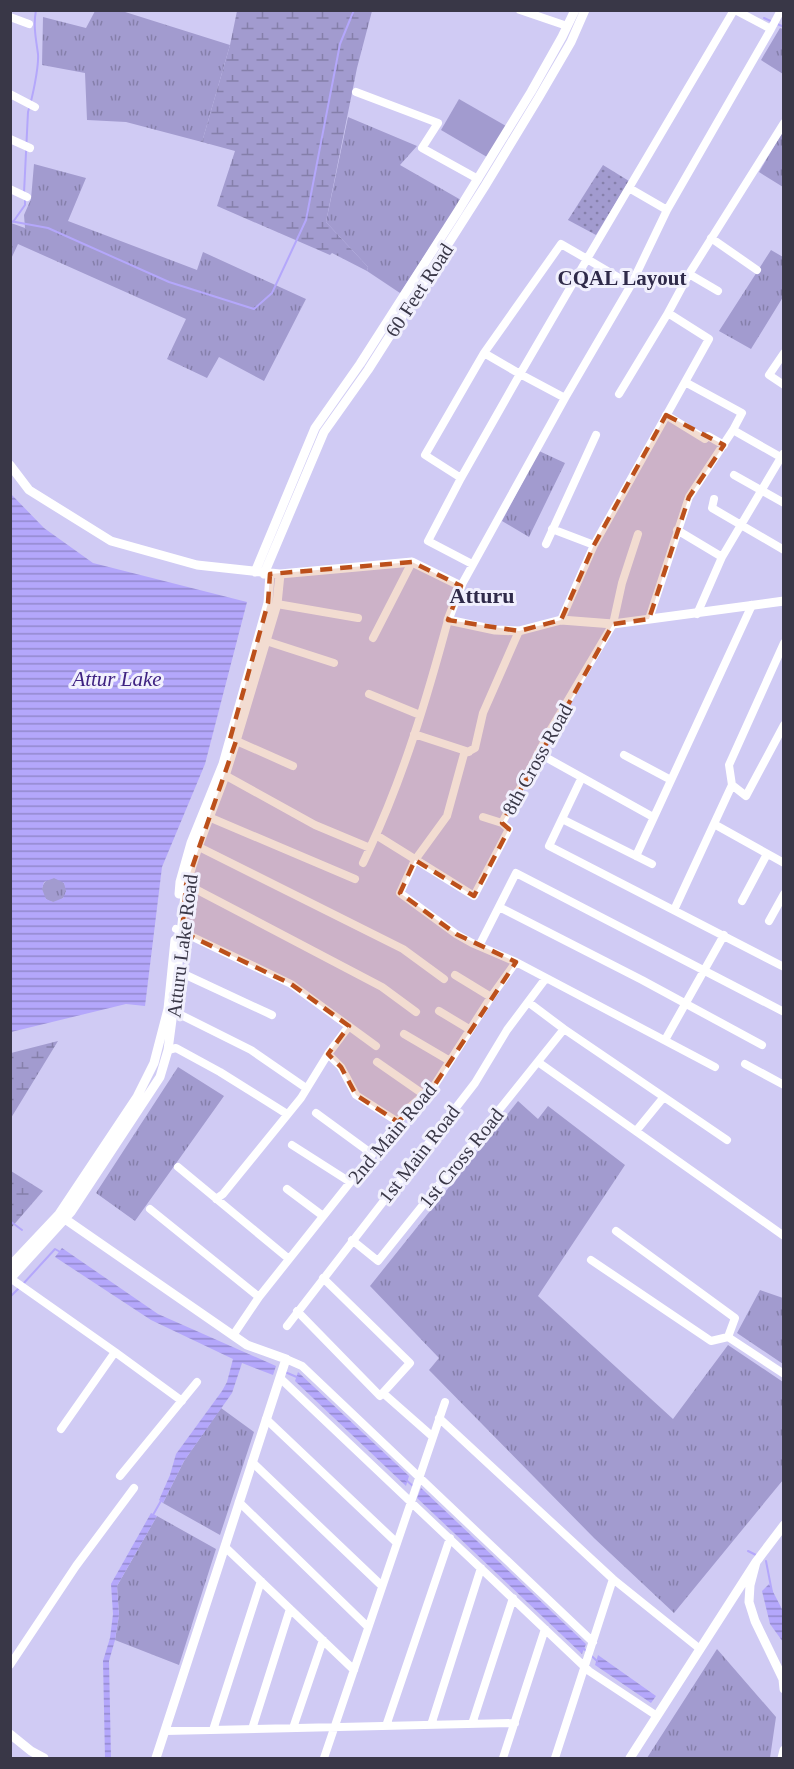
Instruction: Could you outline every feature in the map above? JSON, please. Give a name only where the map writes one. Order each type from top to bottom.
[{"type":"street","points":[[520,10],[567,26]]},
{"type":"street","name":"60 Feet Road","points":[[267,574],[315,428],[360,364],[478,179],[531,92],[575,10]]},
{"type":"street","name":"60 Feet Road","points":[[267,574],[324,432],[368,370],[485,186],[555,69],[585,10]]},
{"type":"street","points":[[472,564],[428,541],[461,478],[734,10],[771,29]]},
{"type":"street","points":[[363,863],[390,804],[420,715],[448,620],[461,586],[565,398],[631,285],[667,210],[781,10]]},
{"type":"street","points":[[10,16],[29,24]]},
{"type":"street","points":[[356,92],[438,123],[422,148],[478,179]]},
{"type":"street","points":[[10,94],[35,107]]},
{"type":"street","points":[[619,394],[689,274],[783,123]]},
{"type":"street","points":[[10,139],[30,148]]},
{"type":"street","points":[[629,188],[667,210]]},
{"type":"street","points":[[10,189],[27,196]]},
{"type":"street","points":[[711,238],[757,270]]},
{"type":"street","points":[[461,478],[424,455],[484,353],[561,244],[631,285]]},
{"type":"street","points":[[689,274],[718,291]]},
{"type":"street","points":[[561,620],[594,545],[709,339],[668,313]]},
{"type":"street","points":[[484,353],[565,398]]},
{"type":"street","points":[[783,353],[769,375],[783,384]]},
{"type":"street","points":[[649,619],[689,497],[734,430],[742,413],[685,382]]},
{"type":"street","points":[[666,415],[705,439],[708,436],[724,445]]},
{"type":"street","points":[[697,614],[722,557],[783,456],[734,430]]},
{"type":"street","points":[[546,544],[596,435]]},
{"type":"street","points":[[10,465],[29,490],[111,541],[197,565],[267,574],[412,562],[461,586]]},
{"type":"street","points":[[734,475],[783,503]]},
{"type":"street","points":[[714,499],[712,508],[783,550]]},
{"type":"street","points":[[552,530],[594,545]]},
{"type":"street","points":[[677,530],[722,557]]},
{"type":"street","name":"8th Cross Road","points":[[415,860],[474,896],[509,829],[502,823],[538,753],[613,624],[622,583],[638,534]]},
{"type":"street","points":[[373,638],[412,562]]},
{"type":"street","name":"Atturu Lake Road","points":[[11,1279],[65,1219],[160,1077],[168,1050],[183,883],[194,845],[223,774],[277,604],[267,574]]},
{"type":"street","name":"Atturu Lake Road","points":[[233,740],[268,603],[267,574]]},
{"type":"street","points":[[448,620],[495,630],[519,630],[561,620],[613,624],[783,601]]},
{"type":"street","points":[[277,604],[358,618]]},
{"type":"street","points":[[636,856],[752,605]]},
{"type":"street","points":[[519,630],[483,713],[475,748],[464,754],[447,816],[415,860],[400,893],[456,934],[516,962],[715,1067]]},
{"type":"street","points":[[266,641],[334,663]]},
{"type":"street","points":[[674,909],[732,784],[729,765],[783,643]]},
{"type":"street","points":[[369,694],[420,715]]},
{"type":"street","points":[[732,784],[746,796],[783,725]]},
{"type":"street","points":[[414,734],[469,752]]},
{"type":"street","points":[[233,740],[293,766]]},
{"type":"street","points":[[538,753],[581,779],[653,817]]},
{"type":"street","points":[[624,755],[671,780]]},
{"type":"street","points":[[223,774],[315,825],[370,848]]},
{"type":"street","points":[[581,779],[549,846],[783,967]]},
{"type":"street","points":[[206,816],[355,879]]},
{"type":"street","points":[[483,817],[502,823]]},
{"type":"street","points":[[562,819],[652,864]]},
{"type":"street","points":[[714,824],[783,863]]},
{"type":"street","points":[[376,835],[415,860]]},
{"type":"street","points":[[194,845],[403,949],[444,980]]},
{"type":"street","points":[[742,901],[767,854]]},
{"type":"street","points":[[479,946],[516,873],[783,1012]]},
{"type":"street","points":[[183,883],[372,982],[416,1012]]},
{"type":"street","points":[[769,921],[783,894]]},
{"type":"street","points":[[499,907],[686,1003],[762,1046]]},
{"type":"street","points":[[179,930],[291,984],[376,1046]]},
{"type":"street","points":[[665,1040],[724,935]]},
{"type":"street","name":"2nd Main Road","points":[[234,1334],[259,1296],[372,1154],[423,1094],[434,1086],[469,1029],[516,962]]},
{"type":"street","points":[[175,970],[272,1016]]},
{"type":"street","points":[[455,975],[491,997]]},
{"type":"street","name":"1st Main Road","points":[[287,1326],[475,1083],[507,1030],[546,978]]},
{"type":"street","points":[[528,1002],[663,1098],[727,1140]]},
{"type":"street","points":[[170,1010],[251,1050],[306,1088]]},
{"type":"street","name":"Atturu Lake Road","points":[[10,1266],[59,1214],[137,1097],[154,1063],[170,1010]]},
{"type":"street","points":[[439,1011],[469,1029]]},
{"type":"street","points":[[216,1199],[223,1194],[287,1114],[349,1026]]},
{"type":"street","name":"1st Cross Road","points":[[352,1240],[378,1261],[564,1029]]},
{"type":"street","points":[[404,1034],[450,1060]]},
{"type":"street","points":[[168,1050],[176,1048],[220,1072],[287,1114]]},
{"type":"street","points":[[328,1054],[341,1067],[356,1095],[398,1122]]},
{"type":"street","points":[[377,1062],[423,1094]]},
{"type":"street","points":[[538,1062],[783,1236]]},
{"type":"street","points":[[745,1064],[783,1084]]},
{"type":"street","points":[[636,1131],[663,1098]]},
{"type":"street","points":[[316,1113],[372,1154]]},
{"type":"street","points":[[292,1145],[350,1182]]},
{"type":"street","points":[[178,1167],[289,1259]]},
{"type":"street","points":[[287,1189],[323,1216]]},
{"type":"street","points":[[150,1209],[259,1296]]},
{"type":"street","points":[[65,1219],[247,1345],[302,1366],[592,1645]]},
{"type":"street","points":[[616,1231],[735,1318],[728,1337]]},
{"type":"street","points":[[591,1260],[711,1341],[728,1337],[783,1374]]},
{"type":"street","points":[[297,1311],[381,1396],[410,1363],[323,1278]]},
{"type":"street","points":[[11,1279],[182,1401]]},
{"type":"street","points":[[61,1429],[115,1352]]},
{"type":"street","points":[[156,1758],[286,1359]]},
{"type":"street","points":[[280,1378],[412,1498],[450,1538],[545,1629],[657,1716]]},
{"type":"street","points":[[120,1476],[197,1382]]},
{"type":"street","points":[[384,1393],[433,1437]]},
{"type":"street","points":[[324,1758],[445,1402]]},
{"type":"street","points":[[440,1418],[613,1579],[700,1649]]},
{"type":"street","points":[[266,1419],[397,1543]]},
{"type":"street","points":[[252,1462],[382,1586]]},
{"type":"street","points":[[10,1665],[76,1566],[134,1488]]},
{"type":"street","points":[[239,1502],[368,1627]]},
{"type":"street","points":[[630,1758],[756,1562],[783,1525]]},
{"type":"street","points":[[386,1726],[450,1538]]},
{"type":"street","points":[[225,1547],[354,1670]]},
{"type":"street","points":[[756,1562],[750,1585],[749,1602],[755,1621],[783,1680],[783,1689]]},
{"type":"street","points":[[431,1725],[482,1568]]},
{"type":"street","points":[[555,1758],[613,1579]]},
{"type":"street","points":[[213,1730],[261,1581]]},
{"type":"street","points":[[472,1724],[513,1598]]},
{"type":"street","points":[[252,1729],[290,1609]]},
{"type":"street","points":[[502,1758],[545,1629]]},
{"type":"street","points":[[293,1728],[323,1640]]},
{"type":"street","points":[[165,1731],[515,1723]]},
{"type":"street","points":[[10,1734],[33,1756],[44,1758]]},
{"type":"street","points":[[782,1758],[783,1750]]},
{"type":"highlighted area","points":[[666,415],[724,445],[689,497],[649,619],[613,624],[502,823],[509,829],[474,896],[415,860],[400,893],[456,934],[516,962],[434,1086],[398,1122],[356,1095],[341,1067],[328,1054],[349,1026],[291,984],[182,932],[186,885],[236,741],[230,739],[268,603],[270,574],[412,562],[461,586],[448,620],[519,631],[561,620],[594,545]]},
{"type":"green space","points":[[95,11],[122,11],[230,45],[202,142],[126,122],[87,120],[85,73],[42,65],[43,17],[86,28]]},
{"type":"green space","points":[[237,11],[372,11],[357,68],[326,222],[368,267],[367,271],[332,253],[330,255],[217,206],[235,151],[202,142],[230,45]]},
{"type":"green space","points":[[780,28],[783,29],[783,74],[761,60]]},
{"type":"green space","points":[[459,99],[506,126],[487,157],[441,130]]},
{"type":"green space","points":[[348,117],[417,146],[400,165],[461,200],[400,293],[367,271],[368,267],[326,222]]},
{"type":"green space","points":[[783,131],[784,187],[759,172]]},
{"type":"green space","points":[[34,164],[86,178],[68,221],[197,270],[203,252],[306,299],[264,381],[219,357],[207,378],[167,359],[186,319],[18,244],[11,259],[11,223],[25,228],[24,215],[31,199]]},
{"type":"green space","points":[[603,165],[629,181],[596,235],[568,220]]},
{"type":"green space","points":[[771,250],[783,257],[783,297],[751,349],[719,331]]},
{"type":"green space","points":[[539,451],[565,463],[529,537],[502,521]]},
{"type":"green space","points":[[54,878],[59,879],[65,885],[65,895],[59,901],[54,902],[49,901],[43,895],[42,890],[43,885],[49,879]]},
{"type":"green space","points":[[58,1041],[11,1118],[11,1053]]},
{"type":"green space","points":[[178,1067],[224,1096],[135,1221],[96,1193]]},
{"type":"green space","points":[[518,1101],[538,1119],[548,1106],[625,1165],[538,1296],[673,1419],[728,1345],[783,1382],[783,1480],[674,1613],[594,1538],[429,1370],[439,1358],[370,1286]]},
{"type":"green space","points":[[11,1171],[43,1191],[11,1228]]},
{"type":"green space","points":[[760,1290],[783,1298],[783,1364],[737,1333]]},
{"type":"green space","points":[[221,1408],[254,1432],[220,1535],[163,1503],[184,1461]]},
{"type":"green space","points":[[157,1516],[216,1549],[179,1665],[115,1640],[119,1615],[117,1586]]},
{"type":"green space","points":[[717,1649],[776,1717],[770,1758],[647,1758]]},
{"type":"water","name":"Attur Lake","points":[[10,493],[44,528],[93,563],[247,602],[205,764],[162,867],[145,1006],[126,1004],[11,1032]],"holes":[[[54,878],[64,883],[66,891],[63,898],[53,902],[46,899],[42,889],[44,882]]]},
{"type":"water","points":[[62,1248],[158,1314],[276,1366],[273,1375],[242,1363],[232,1393],[184,1461],[163,1503],[159,1500],[176,1454],[222,1391],[227,1382],[233,1359],[151,1320],[55,1257]]},
{"type":"water","points":[[298,1372],[409,1476],[406,1486],[295,1381]]},
{"type":"water","points":[[421,1488],[586,1644],[582,1654],[417,1498]]},
{"type":"water","points":[[151,1513],[157,1516],[117,1586],[119,1615],[109,1661],[111,1758],[105,1758],[103,1661],[110,1638],[113,1614],[111,1584]]},
{"type":"water","points":[[769,1584],[783,1611],[783,1642],[770,1624],[762,1591]]},
{"type":"water","points":[[598,1655],[656,1696],[651,1703],[595,1665]]},
{"type":"waterway","points":[[24,193],[28,112],[38,60],[36,10]]},
{"type":"waterway","points":[[10,221],[48,228],[169,282],[254,309],[272,293],[306,220],[340,44],[354,10]]},
{"type":"waterway","points":[[764,18],[784,27]]},
{"type":"waterway","points":[[13,222],[25,205],[25,199]]},
{"type":"waterway","points":[[10,1221],[22,1230]]},
{"type":"waterway","points":[[23,1284],[55,1249],[62,1253]]},
{"type":"waterway","points":[[10,1297],[19,1288]]},
{"type":"waterway","points":[[285,1372],[299,1378]]},
{"type":"waterway","points":[[405,1479],[414,1487]]},
{"type":"waterway","points":[[153,1515],[162,1499]]},
{"type":"waterway","points":[[748,1551],[756,1555]]},
{"type":"waterway","points":[[766,1561],[772,1592]]},
{"type":"waterway","points":[[583,1648],[597,1661]]},
{"type":"district","name":"CQAL Layout","points":[[622,278]]},
{"type":"district","name":"Atturu","points":[[482,595]]}]
